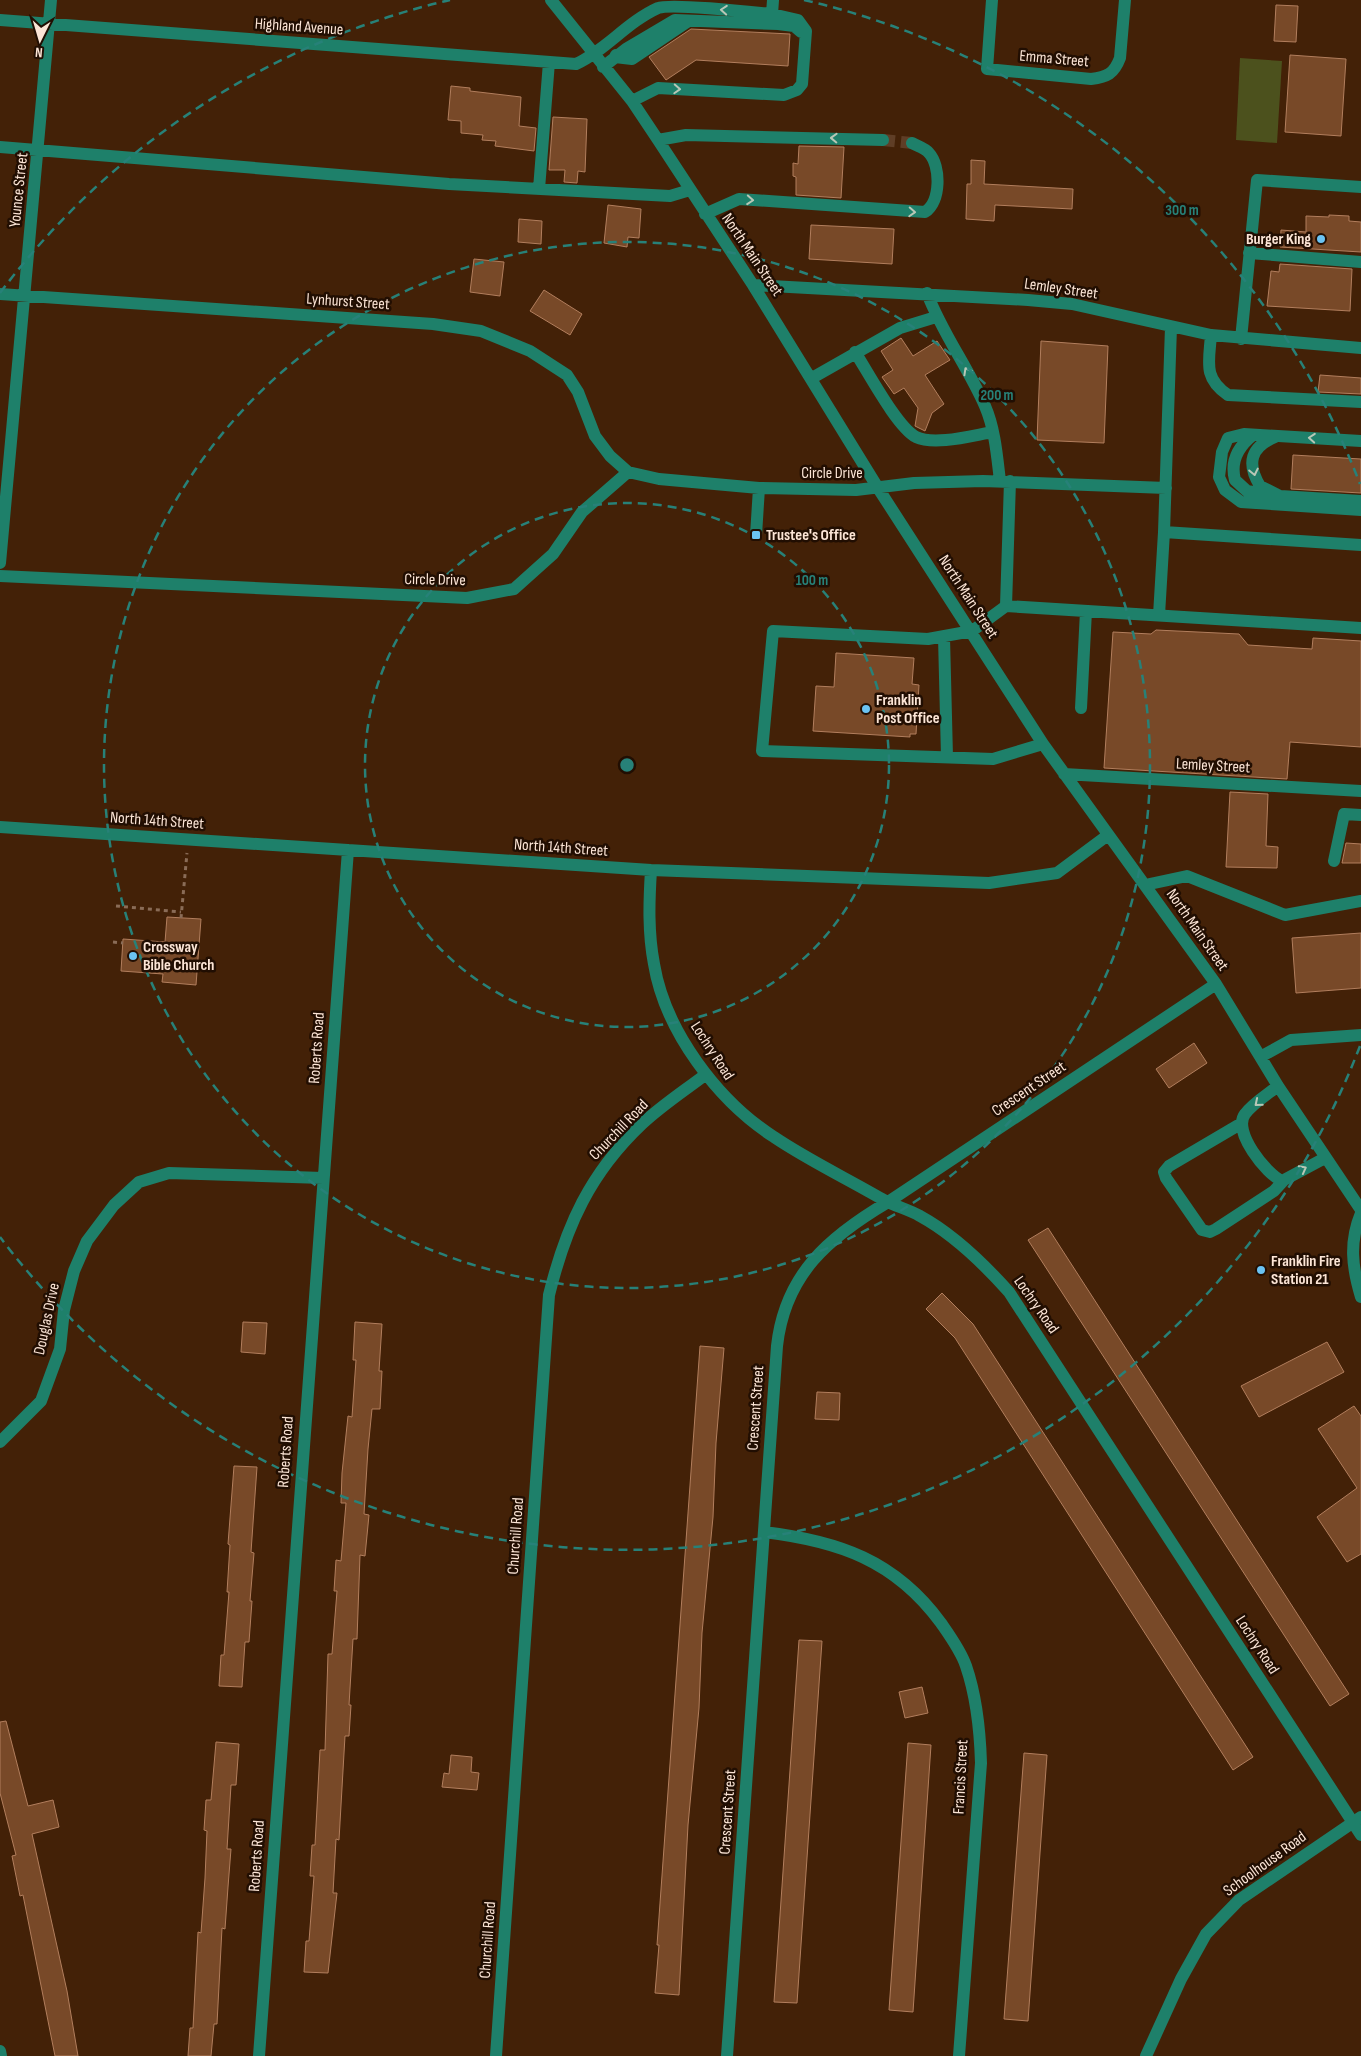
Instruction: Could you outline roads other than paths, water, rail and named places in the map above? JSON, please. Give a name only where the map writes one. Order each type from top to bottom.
[{"type":"street","name":"Younce Street","points":[[0,563],[39,150],[51,0]]},
{"type":"street","name":"North Main Street","points":[[551,0],[632,101],[753,285],[878,488],[972,631],[1043,744],[1216,984],[1262,1056],[1278,1086],[1361,1212],[1354,1230],[1352,1253],[1355,1278],[1361,1297]]},
{"type":"street","points":[[772,14],[774,0]]},
{"type":"street","name":"Emma Street","points":[[992,0],[986,69],[1091,79],[1104,78],[1113,72],[1117,66],[1120,58],[1125,0]]},
{"type":"street","points":[[594,56],[617,36],[660,7],[690,14],[794,26],[806,38]]},
{"type":"street","points":[[603,67],[615,57],[622,43],[669,13],[772,14],[798,20],[806,31],[802,84],[792,93],[784,95],[658,88],[632,101]]},
{"type":"street","points":[[615,57],[632,59],[690,14]]},
{"type":"street","name":"Highland Avenue","points":[[0,20],[576,64],[594,56]]},
{"type":"street","points":[[539,189],[549,62]]},
{"type":"street","points":[[658,140],[686,135],[883,140]]},
{"type":"street","points":[[705,214],[739,199],[926,212],[930,209],[937,193],[934,160],[928,151],[912,143]]},
{"type":"street","points":[[0,147],[439,184],[670,196],[690,190]]},
{"type":"street","points":[[1241,339],[1257,180],[1361,187]]},
{"type":"street","points":[[1249,253],[1361,262]]},
{"type":"street","name":"Lemley Street","points":[[753,285],[927,293],[1072,304],[1171,328],[1211,335],[1361,348]]},
{"type":"street","points":[[927,293],[936,317],[982,400],[994,432],[1005,481],[1006,606]]},
{"type":"street","name":"Lynhurst Street","points":[[0,294],[433,324],[481,331],[530,351],[567,376],[578,392],[595,436],[610,456],[628,472]]},
{"type":"street","points":[[812,378],[900,328],[936,317]]},
{"type":"street","points":[[1159,615],[1166,488],[1171,328]]},
{"type":"street","points":[[1211,335],[1210,377],[1213,384],[1228,395],[1361,402]]},
{"type":"street","points":[[855,352],[900,422],[917,437],[945,440],[994,432]]},
{"type":"street","points":[[1361,441],[1244,434],[1228,438],[1222,452],[1219,477],[1225,490],[1241,502],[1361,510]]},
{"type":"street","points":[[1253,435],[1238,451],[1234,462],[1235,480],[1247,492],[1361,501]]},
{"type":"street","points":[[1277,436],[1262,443],[1256,449],[1252,468],[1260,486],[1280,496]]},
{"type":"street","name":"Circle Drive","points":[[0,576],[467,598],[514,589],[553,554],[582,512],[628,472],[659,479],[759,488],[856,490],[914,483],[1005,481],[1166,488]]},
{"type":"street","points":[[756,535],[759,488]]},
{"type":"street","points":[[1164,532],[1361,545]]},
{"type":"street","points":[[1043,744],[993,759],[762,750],[773,631],[928,639],[972,631],[1006,606],[1361,628]]},
{"type":"street","points":[[1081,708],[1086,611]]},
{"type":"street","points":[[944,637],[947,757]]},
{"type":"street","name":"Lemley Street","points":[[1064,774],[1361,791]]},
{"type":"street","points":[[1334,861],[1344,814],[1361,815]]},
{"type":"street","name":"North 14th Street","points":[[0,827],[651,870],[989,883],[1056,873],[1108,835]]},
{"type":"street","name":"Roberts Road","points":[[259,2056],[348,850]]},
{"type":"street","name":"Lochry Road","points":[[651,870],[648,918],[654,966],[668,1012],[705,1075],[720,1093],[774,1137],[888,1202],[921,1216],[970,1252],[988,1268],[1009,1292],[1357,1820],[1361,1835]]},
{"type":"street","points":[[1145,885],[1187,876],[1285,915],[1361,901]]},
{"type":"street","name":"Crescent Street","points":[[727,2056],[777,1346],[784,1305],[793,1286],[812,1261],[854,1222],[888,1202],[1216,984]]},
{"type":"street","points":[[1262,1056],[1291,1040],[1361,1036]]},
{"type":"street","name":"Churchill Road","points":[[496,2056],[549,1295],[566,1234],[593,1181],[642,1124],[705,1075]]},
{"type":"street","points":[[1278,1086],[1244,1114],[1242,1123],[1253,1152],[1266,1170],[1282,1181]]},
{"type":"street","points":[[1242,1123],[1169,1166],[1164,1172],[1166,1178],[1202,1230],[1210,1232],[1274,1191],[1282,1181],[1324,1158]]},
{"type":"street","name":"Douglas Drive","points":[[0,1442],[41,1401],[60,1349],[64,1310],[74,1271],[86,1241],[114,1205],[139,1182],[169,1173],[323,1178]]},
{"type":"street","name":"Francis Street","points":[[764,1532],[806,1537],[854,1552],[889,1572],[908,1586],[929,1607],[951,1638],[965,1664],[978,1718],[981,1763],[959,2056]]},
{"type":"street","name":"Schoolhouse Road","points":[[1146,2056],[1181,1979],[1206,1934],[1239,1900],[1357,1820]]},
{"type":"street","points":[[0,2051],[1,2056]]},
{"type":"tunnel","points":[[883,140],[912,143]]},
{"type":"place","name":"Burger King","points":[[1321,239]]},
{"type":"place","name":"Trustee's Office","points":[[756,535]]},
{"type":"place","name":"Franklin Post Office","points":[[866,709]]},
{"type":"place","name":"Crossway Bible Church","points":[[133,956]]},
{"type":"place","name":"Franklin Fire Station 21","points":[[1261,1270]]}]
